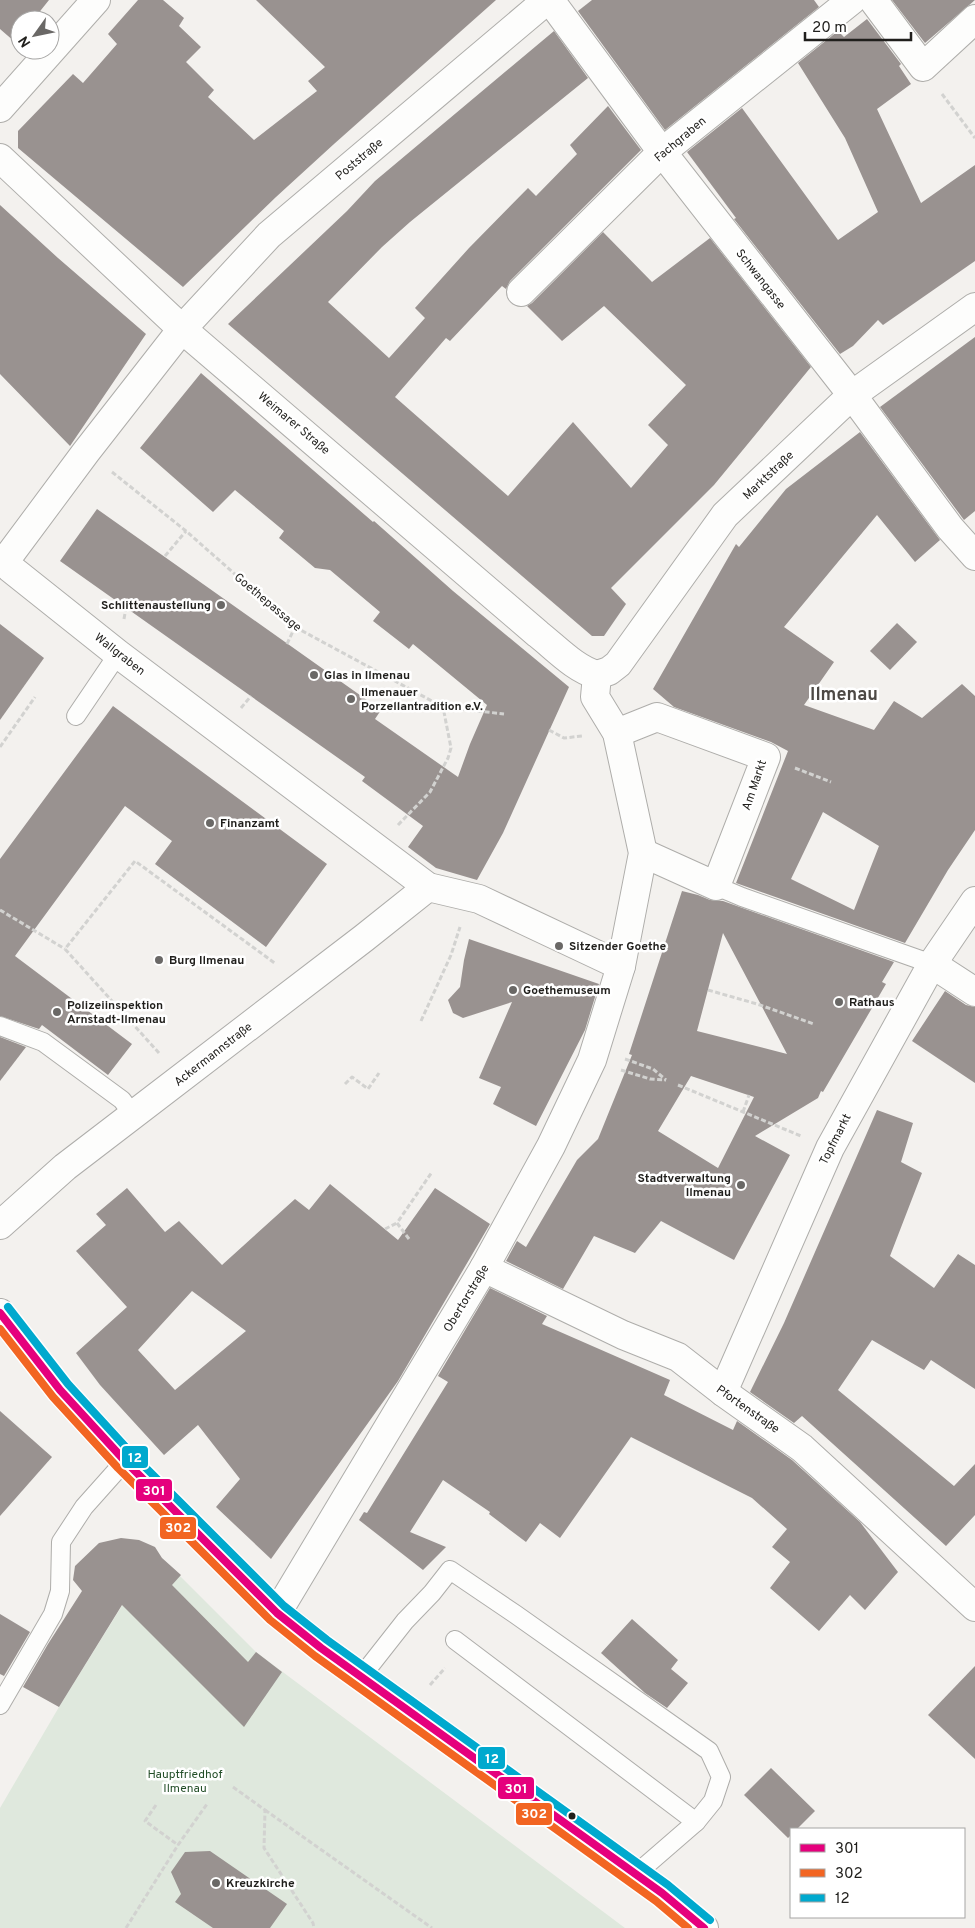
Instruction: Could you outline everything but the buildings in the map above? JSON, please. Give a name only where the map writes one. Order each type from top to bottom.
[{"type":"street","points":[[0,108],[96,0]]},
{"type":"street","name":"Schwangasse","points":[[548,0],[662,152],[852,395],[950,528],[975,556]]},
{"type":"street","name":"Poststraße","points":[[182,329],[269,235],[548,0]]},
{"type":"street","name":"Fachgraben","points":[[521,292],[662,152],[852,0]]},
{"type":"street","points":[[873,0],[923,67],[975,19]]},
{"type":"street","name":"Weimarer Straße","points":[[0,158],[182,329],[538,634],[580,667],[598,675]]},
{"type":"street","name":"Marktstraße","points":[[598,675],[609,671],[618,664],[725,515],[852,395],[975,307]]},
{"type":"street","name":"Wallgraben","points":[[182,329],[86,452],[8,557],[10,568],[118,654],[428,887],[479,899],[621,966]]},
{"type":"street","points":[[598,675],[595,697],[617,733],[643,853],[621,966]]},
{"type":"street","name":"Am Markt","points":[[617,733],[657,717],[766,757],[716,886]]},
{"type":"street","points":[[643,853],[716,886]]},
{"type":"street","name":"Ackermannstraße","points":[[0,1224],[66,1167],[428,887]]},
{"type":"street","name":"Topfmarkt","points":[[723,1392],[830,1148],[932,964],[975,901]]},
{"type":"street","points":[[932,964],[975,992]]},
{"type":"street","name":"Obertorstraße","points":[[276,1613],[484,1268],[550,1146],[594,1055],[621,966]]},
{"type":"street","name":"Pfortenstraße","points":[[484,1268],[623,1335],[678,1357],[723,1392],[802,1448],[975,1607]]},
{"type":"street","points":[[0,1313],[60,1390],[125,1461],[276,1613],[361,1677],[662,1893],[704,1928]]},
{"type":"lane","points":[[76,716],[118,654]]},
{"type":"lane","points":[[716,886],[742,897],[932,964]]},
{"type":"lane","points":[[0,1026],[43,1042],[122,1100],[133,1115]]},
{"type":"lane","points":[[0,1705],[53,1614],[60,1591],[60,1542],[84,1506],[125,1461]]},
{"type":"lane","points":[[361,1677],[404,1621],[432,1593],[450,1570],[709,1751],[721,1777],[713,1801],[696,1822],[636,1874]]},
{"type":"lane","points":[[459,1643],[696,1822]]},
{"type":"path","points":[[923,67],[975,138]]},
{"type":"path","name":"Goethepassage","points":[[86,452],[186,531],[295,627],[443,707],[504,714]]},
{"type":"path","points":[[165,556],[186,531]]},
{"type":"path","points":[[288,644],[295,627]]},
{"type":"path","points":[[0,747],[36,697]]},
{"type":"path","points":[[396,827],[430,792],[448,758],[451,748],[443,707]]},
{"type":"path","points":[[550,730],[564,738]]},
{"type":"path","points":[[65,949],[135,861],[287,972],[299,988]]},
{"type":"path","points":[[0,910],[65,949],[170,1065],[178,1081]]},
{"type":"path","points":[[421,1021],[451,955]]},
{"type":"path","points":[[708,990],[757,1004],[814,1024]]},
{"type":"path","points":[[594,1055],[653,1069],[666,1080],[650,1079],[594,1055]]},
{"type":"path","points":[[345,1084],[352,1077],[368,1089],[379,1073]]},
{"type":"path","points":[[678,1084],[830,1148]]},
{"type":"path","points":[[743,1112],[749,1095]]},
{"type":"path","points":[[385,1229],[397,1223],[432,1172]]},
{"type":"path","points":[[397,1223],[409,1239]]},
{"type":"path","points":[[408,1711],[459,1643]]},
{"type":"path","points":[[233,1787],[432,1928]]},
{"type":"path","points":[[126,1928],[178,1845],[207,1804]]},
{"type":"path","points":[[156,1805],[145,1821],[178,1845]]},
{"type":"path","points":[[265,1810],[264,1848],[314,1923],[314,1928]]},
{"type":"green space","name":"Hauptfriedhof Ilmenau","points":[[162,1558],[256,1652],[625,1928],[0,1928],[0,1808],[59,1707],[128,1596]]},
{"type":"transit line","name":"12","points":[[8,1307],[68,1384],[132,1454],[284,1606],[327,1640],[668,1885],[710,1920]]},
{"type":"transit line","name":"301","points":[[0,1313],[60,1390],[125,1461],[277,1613],[321,1648],[662,1893],[704,1928]]},
{"type":"transit line","name":"302","points":[[0,1329],[53,1397],[118,1468],[270,1620],[315,1656],[656,1901],[688,1928]]},
{"type":"place","name":"Schlittenaustellung","points":[[221,605]]},
{"type":"place","name":"Glas in Ilmenau","points":[[314,675]]},
{"type":"place","name":"Ilmenauer Porzellantradition e.V.","points":[[351,699]]},
{"type":"place","name":"Finanzamt","points":[[210,823]]},
{"type":"place","name":"Sitzender Goethe","points":[[559,946]]},
{"type":"place","name":"Burg Ilmenau","points":[[159,960]]},
{"type":"place","name":"Goethemuseum","points":[[513,990]]},
{"type":"place","name":"Rathaus","points":[[839,1002]]},
{"type":"place","name":"Polizeiinspektion Arnstadt-Ilmenau","points":[[57,1012]]},
{"type":"place","name":"Stadtverwaltung Ilmenau","points":[[741,1185]]},
{"type":"place","name":"Kreuzkirche","points":[[216,1883]]},
{"type":"district","name":"Ilmenau","points":[[844,694]]}]
